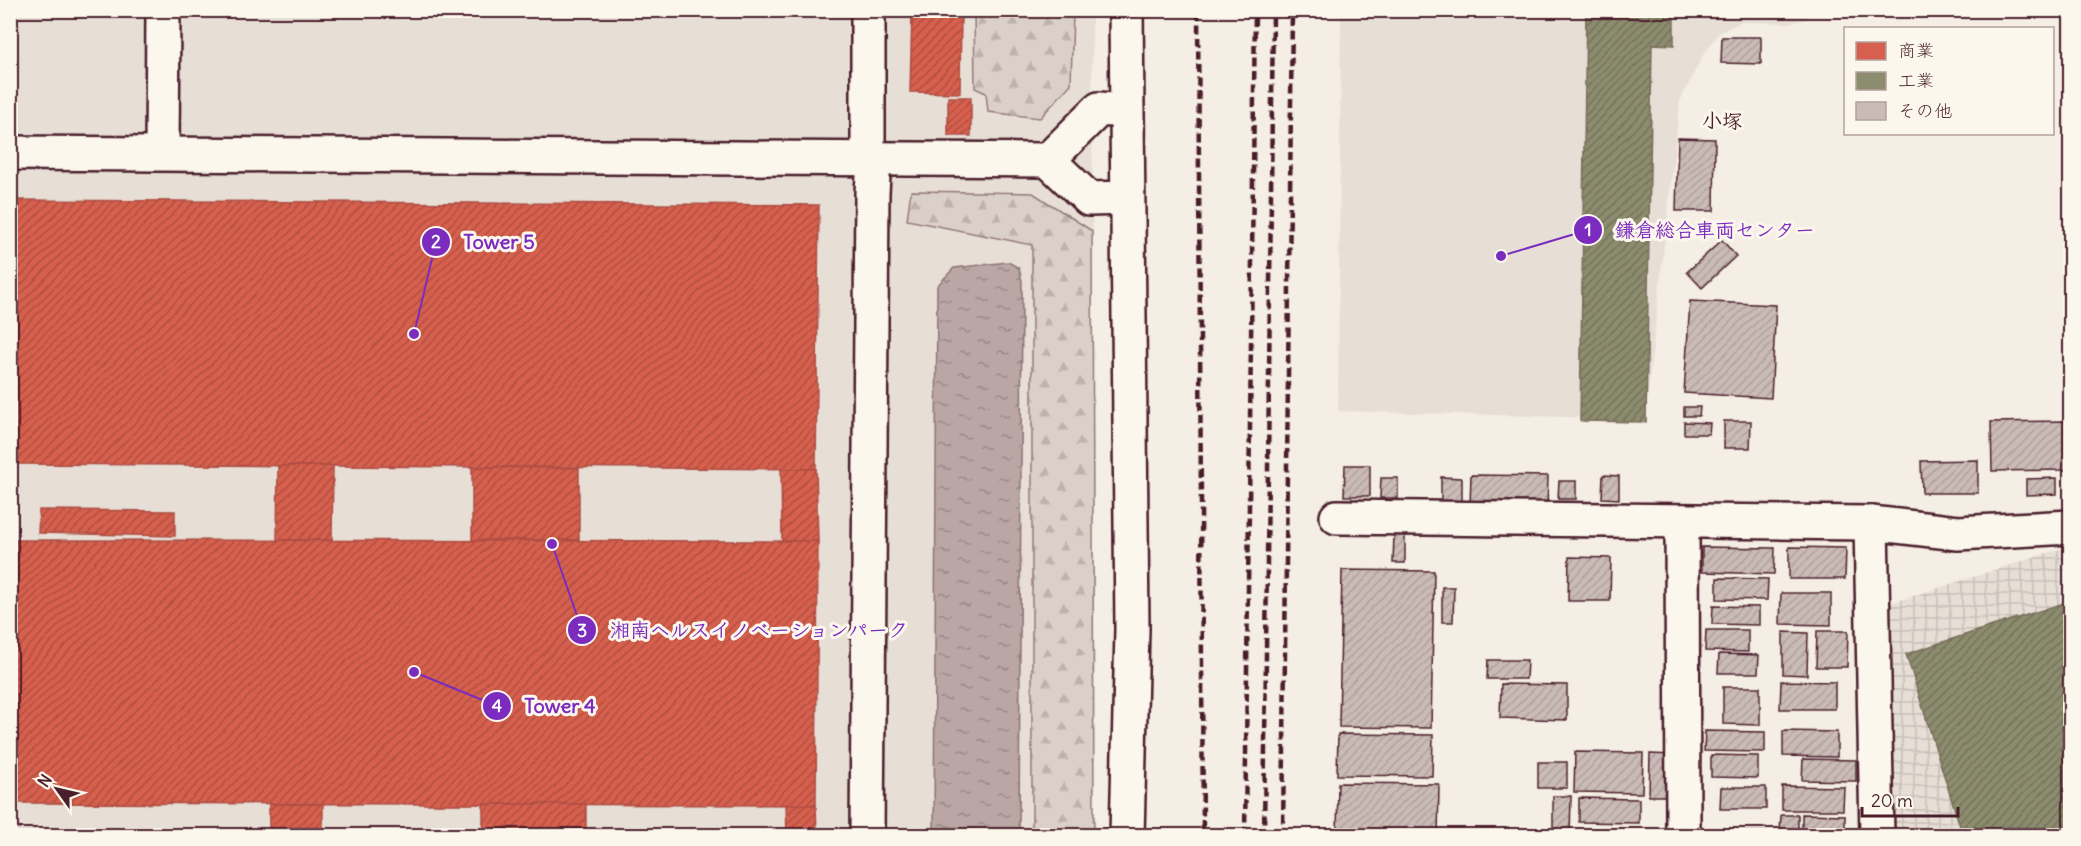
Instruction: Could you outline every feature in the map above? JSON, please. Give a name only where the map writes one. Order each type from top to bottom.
[{"type":"street","points":[[162,152],[163,10]]},
{"type":"street","points":[[867,836],[872,217],[868,10]]},
{"type":"street","points":[[1126,10],[1132,629],[1127,836]]},
{"type":"street","points":[[1048,160],[1099,109],[1126,111]]},
{"type":"street","points":[[10,153],[162,152],[1048,160],[1089,199],[1127,198]]},
{"type":"street","points":[[1336,517],[1871,523],[1958,533],[2070,527]]},
{"type":"street","points":[[1682,521],[1683,836]]},
{"type":"street","points":[[1871,523],[1877,836]]},
{"type":"shaded area","points":[[10,11],[1092,11],[1094,835],[11,835]]},
{"type":"shaded area","points":[[1341,11],[1813,11],[1804,20],[1790,23],[1741,22],[1720,32],[1704,53],[1680,101],[1645,419],[1338,411]]},
{"type":"shaded area","points":[[2070,546],[2070,835],[1893,835],[1891,603]]},
{"type":"green space","points":[[974,11],[1073,11],[1071,84],[1040,118],[988,112],[986,93],[975,88]]},
{"type":"green space","points":[[911,191],[1033,193],[1092,231],[1094,835],[1032,835],[1032,245],[907,220]]},
{"type":"water","points":[[1008,262],[1019,268],[1022,281],[1019,835],[934,835],[937,286],[954,268]]},
{"type":"building: 商業","points":[[912,10],[961,10],[960,93],[910,92]]},
{"type":"building: 商業","points":[[948,97],[971,97],[971,136],[948,136]]},
{"type":"building: 商業","points":[[10,200],[819,205],[816,469],[10,464]]},
{"type":"building: 商業","points":[[278,466],[333,466],[332,540],[277,540]]},
{"type":"building: 商業","points":[[472,467],[579,468],[579,540],[472,540]]},
{"type":"building: 商業","points":[[781,469],[816,469],[818,541],[782,541]]},
{"type":"building: 商業","points":[[39,510],[175,511],[175,536],[38,533]]},
{"type":"building: 商業","points":[[10,540],[818,541],[816,805],[10,803]]},
{"type":"building: 商業","points":[[269,804],[323,804],[323,836],[269,836]]},
{"type":"building: 商業","points":[[483,804],[586,804],[586,836],[483,836]]},
{"type":"building: 商業","points":[[786,804],[816,805],[817,836],[787,836]]},
{"type":"building: 工業","points":[[1586,10],[1674,10],[1674,45],[1652,44],[1646,422],[1580,421]]},
{"type":"building: 工業","points":[[2070,601],[2070,829],[2051,836],[1963,836],[1906,654]]},
{"type":"building: その他","points":[[1722,37],[1761,37],[1761,64],[1721,63]]},
{"type":"building: その他","points":[[1678,138],[1715,139],[1714,211],[1676,211]]},
{"type":"building: その他","points":[[1722,240],[1736,256],[1702,288],[1687,272]]},
{"type":"building: その他","points":[[1690,301],[1776,305],[1771,398],[1684,393]]},
{"type":"building: その他","points":[[1684,407],[1700,407],[1699,416],[1684,416]]},
{"type":"building: その他","points":[[1724,421],[1751,421],[1750,448],[1724,448]]},
{"type":"building: その他","points":[[2070,421],[2070,470],[1992,471],[1991,422]]},
{"type":"building: その他","points":[[1684,422],[1710,423],[1709,434],[1684,434]]},
{"type":"building: その他","points":[[1978,460],[1978,493],[1922,493],[1921,461]]},
{"type":"building: その他","points":[[1345,465],[1370,465],[1370,496],[1344,496]]},
{"type":"building: その他","points":[[1471,475],[1548,476],[1547,508],[1470,507]]},
{"type":"building: その他","points":[[1603,475],[1619,476],[1619,499],[1602,498]]},
{"type":"building: その他","points":[[1441,477],[1462,478],[1462,504],[1441,503]]},
{"type":"building: その他","points":[[1381,478],[1398,478],[1398,498],[1380,498]]},
{"type":"building: その他","points":[[2057,478],[2057,494],[2026,495],[2026,479]]},
{"type":"building: その他","points":[[1559,481],[1576,481],[1576,499],[1558,499]]},
{"type":"building: その他","points":[[1394,535],[1405,535],[1405,563],[1393,563]]},
{"type":"building: その他","points":[[1702,547],[1775,548],[1774,574],[1702,572]]},
{"type":"building: その他","points":[[1789,547],[1846,548],[1845,579],[1789,579]]},
{"type":"building: その他","points":[[1569,557],[1611,558],[1610,601],[1568,601]]},
{"type":"building: その他","points":[[1342,570],[1434,571],[1431,728],[1339,727]]},
{"type":"building: その他","points":[[1717,578],[1768,579],[1767,600],[1717,599]]},
{"type":"building: その他","points":[[1442,587],[1454,587],[1453,622],[1442,622]]},
{"type":"building: その他","points":[[1781,593],[1831,593],[1831,625],[1780,624]]},
{"type":"building: その他","points":[[1713,606],[1759,607],[1759,625],[1712,624]]},
{"type":"building: その他","points":[[1706,630],[1748,630],[1748,652],[1705,651]]},
{"type":"building: その他","points":[[1817,631],[1848,631],[1847,667],[1816,667]]},
{"type":"building: その他","points":[[1783,632],[1808,633],[1807,675],[1783,674]]},
{"type":"building: その他","points":[[1719,654],[1759,655],[1758,673],[1718,673]]},
{"type":"building: その他","points":[[1488,660],[1527,660],[1526,679],[1487,679]]},
{"type":"building: その他","points":[[1781,681],[1835,682],[1835,709],[1780,709]]},
{"type":"building: その他","points":[[1501,684],[1567,685],[1567,720],[1500,718]]},
{"type":"building: その他","points":[[1723,687],[1760,687],[1760,725],[1723,724]]},
{"type":"building: その他","points":[[1705,731],[1765,732],[1765,752],[1704,751]]},
{"type":"building: その他","points":[[1783,731],[1837,732],[1837,757],[1783,756]]},
{"type":"building: その他","points":[[1338,734],[1433,735],[1432,776],[1337,775]]},
{"type":"building: その他","points":[[1575,752],[1643,753],[1642,793],[1574,792]]},
{"type":"building: その他","points":[[1650,754],[1673,755],[1673,796],[1649,796]]},
{"type":"building: その他","points":[[1711,755],[1758,756],[1758,778],[1711,777]]},
{"type":"building: その他","points":[[1803,759],[1856,760],[1856,781],[1802,780]]},
{"type":"building: その他","points":[[1538,762],[1567,762],[1567,788],[1538,788]]},
{"type":"building: その他","points":[[1338,783],[1439,784],[1438,836],[1337,836]]},
{"type":"building: その他","points":[[1782,786],[1844,787],[1843,810],[1782,810]]},
{"type":"building: その他","points":[[1721,787],[1766,787],[1766,809],[1720,809]]},
{"type":"building: その他","points":[[1553,796],[1571,796],[1570,835],[1553,834]]},
{"type":"building: その他","points":[[1579,798],[1639,799],[1639,823],[1579,822]]},
{"type":"building: その他","points":[[1802,814],[1845,815],[1845,830],[1802,830]]},
{"type":"building: その他","points":[[1781,815],[1798,815],[1798,832],[1780,832]]},
{"type":"building: その他","points":[[1720,832],[1765,832],[1764,836],[1720,836]]},
{"type":"railway","points":[[1198,10],[1203,836]]},
{"type":"railway","points":[[1245,836],[1255,10]]},
{"type":"railway","points":[[1264,836],[1273,10]]},
{"type":"railway","points":[[1283,836],[1292,10]]},
{"type":"place","name":"鎌倉総合車両センター","points":[[1501,256]]},
{"type":"place","name":"Tower 5","points":[[414,334]]},
{"type":"place","name":"湘南ヘルスイノベーションパーク","points":[[552,544]]},
{"type":"place","name":"Tower 4","points":[[414,672]]},
{"type":"district","name":"小塚","points":[[1722,121]]}]
